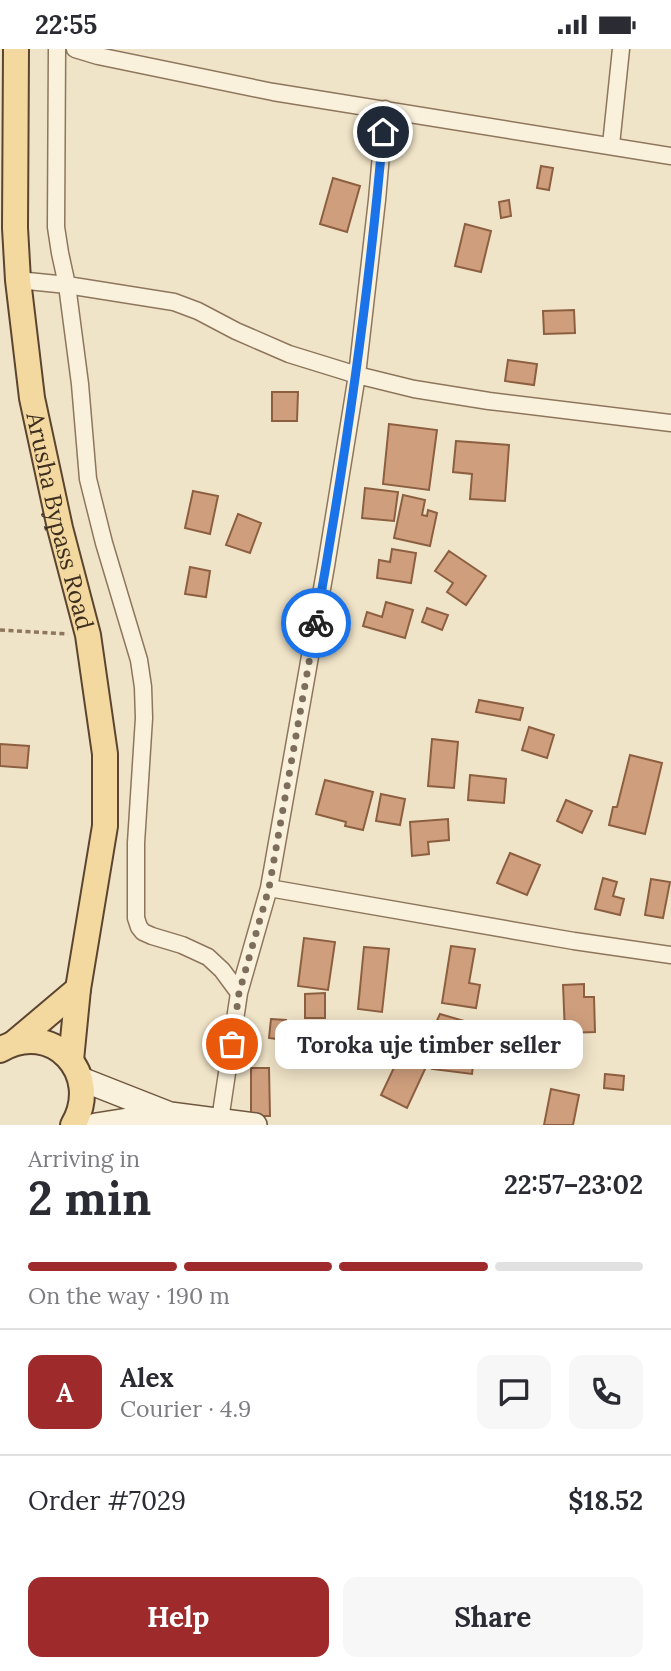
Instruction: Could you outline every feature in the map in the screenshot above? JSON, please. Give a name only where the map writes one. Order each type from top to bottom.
[{"type":"main road","name":"Arusha Bypass Road","points":[[10,62],[18,280],[32,398],[60,528],[88,635],[104,754],[105,826],[78,989],[76,1069],[83,1096],[80,1114],[73,1125]]},
{"type":"main road","points":[[7,1047],[78,989]]},
{"type":"main road","points":[[7,1047],[30,1041],[46,1043],[60,1049],[76,1069]]},
{"type":"street","points":[[57,49],[56,227],[68,285],[88,479],[139,660],[143,687],[144,718],[136,843],[136,918],[138,927],[143,932],[208,957],[222,970],[239,993]]},
{"type":"street","points":[[75,49],[273,92],[671,156]]},
{"type":"street","points":[[611,145],[621,49]]},
{"type":"street","points":[[220,1120],[239,993],[269,888],[326,566],[357,375],[385,109]]},
{"type":"street","points":[[18,280],[173,302],[289,354],[414,389],[671,423]]},
{"type":"street","points":[[269,888],[574,941],[671,955]]},
{"type":"street","points":[[76,1069],[170,1114]]},
{"type":"street","points":[[96,1125],[170,1114],[255,1125]]},
{"type":"path","points":[[0,629],[88,635]]},
{"type":"building","points":[[541,166],[553,168],[549,190],[537,188]]},
{"type":"building","points":[[333,178],[360,186],[347,232],[320,224]]},
{"type":"building","points":[[509,200],[511,216],[501,218],[499,202]]},
{"type":"building","points":[[465,224],[491,231],[481,272],[455,266]]},
{"type":"building","points":[[574,310],[575,333],[544,334],[543,311]]},
{"type":"building","points":[[508,360],[537,364],[534,385],[505,381]]},
{"type":"building","points":[[272,392],[298,392],[297,421],[272,421]]},
{"type":"building","points":[[389,424],[437,430],[429,490],[383,484]]},
{"type":"building","points":[[456,441],[509,445],[505,501],[470,499],[472,474],[453,472]]},
{"type":"building","points":[[365,488],[398,492],[394,521],[362,518]]},
{"type":"building","points":[[193,491],[218,496],[210,534],[185,528]]},
{"type":"building","points":[[403,495],[425,500],[422,515],[427,516],[428,510],[437,513],[430,546],[394,538]]},
{"type":"building","points":[[238,514],[261,523],[250,553],[226,545]]},
{"type":"building","points":[[392,549],[416,553],[411,583],[377,578],[379,560],[390,562]]},
{"type":"building","points":[[449,551],[486,576],[466,605],[447,592],[453,583],[435,571]]},
{"type":"building","points":[[190,567],[210,571],[206,597],[185,594]]},
{"type":"building","points":[[386,602],[413,610],[405,638],[363,626],[367,612],[382,617]]},
{"type":"building","points":[[427,608],[448,615],[442,630],[422,622]]},
{"type":"building","points":[[479,700],[523,708],[520,720],[476,712]]},
{"type":"building","points":[[529,727],[554,735],[547,758],[522,750]]},
{"type":"building","points":[[432,739],[458,742],[454,788],[428,786]]},
{"type":"building","points":[[0,744],[29,746],[27,768],[0,766]]},
{"type":"building","points":[[630,755],[662,763],[645,834],[609,825],[613,807],[617,807]]},
{"type":"building","points":[[470,775],[506,779],[504,803],[468,800]]},
{"type":"building","points":[[325,780],[373,792],[363,830],[316,814]]},
{"type":"building","points":[[381,794],[405,799],[400,825],[376,821]]},
{"type":"building","points":[[566,800],[592,811],[582,833],[557,821]]},
{"type":"building","points":[[448,819],[449,840],[428,842],[429,854],[412,856],[410,822]]},
{"type":"building","points":[[510,853],[540,865],[527,895],[497,883]]},
{"type":"building","points":[[603,878],[617,882],[613,896],[624,899],[620,915],[595,909]]},
{"type":"building","points":[[651,879],[670,882],[663,918],[645,915]]},
{"type":"building","points":[[304,938],[335,942],[328,990],[298,986]]},
{"type":"building","points":[[451,946],[475,949],[469,983],[480,985],[476,1008],[442,1003]]},
{"type":"building","points":[[364,947],[389,949],[382,1012],[358,1009]]},
{"type":"building","points":[[584,984],[584,997],[594,997],[595,1032],[565,1033],[563,985]]},
{"type":"building","points":[[325,993],[325,1018],[305,1018],[305,994]]},
{"type":"building","points":[[440,1014],[464,1021],[461,1037],[432,1031]]},
{"type":"building","points":[[271,1019],[286,1020],[284,1040],[269,1038]]},
{"type":"building","points":[[344,1027],[377,1036],[368,1066],[335,1057]]},
{"type":"building","points":[[292,1038],[321,1042],[319,1058],[289,1054]]},
{"type":"building","points":[[436,1043],[475,1048],[472,1074],[432,1069]]},
{"type":"building","points":[[400,1055],[426,1067],[407,1108],[381,1095]]},
{"type":"building","points":[[251,1068],[269,1068],[270,1116],[251,1116]]},
{"type":"building","points":[[605,1074],[624,1076],[623,1090],[604,1088]]},
{"type":"building","points":[[551,1089],[579,1095],[573,1125],[544,1125]]},
{"type":"way so far","points":[[232,1044],[239,993],[269,888],[316,623]]},
{"type":"place","name":"Toroka uje timber seller","points":[[232,1044]]},
{"type":"route","points":[[316,623],[357,375],[383,132]]}]
